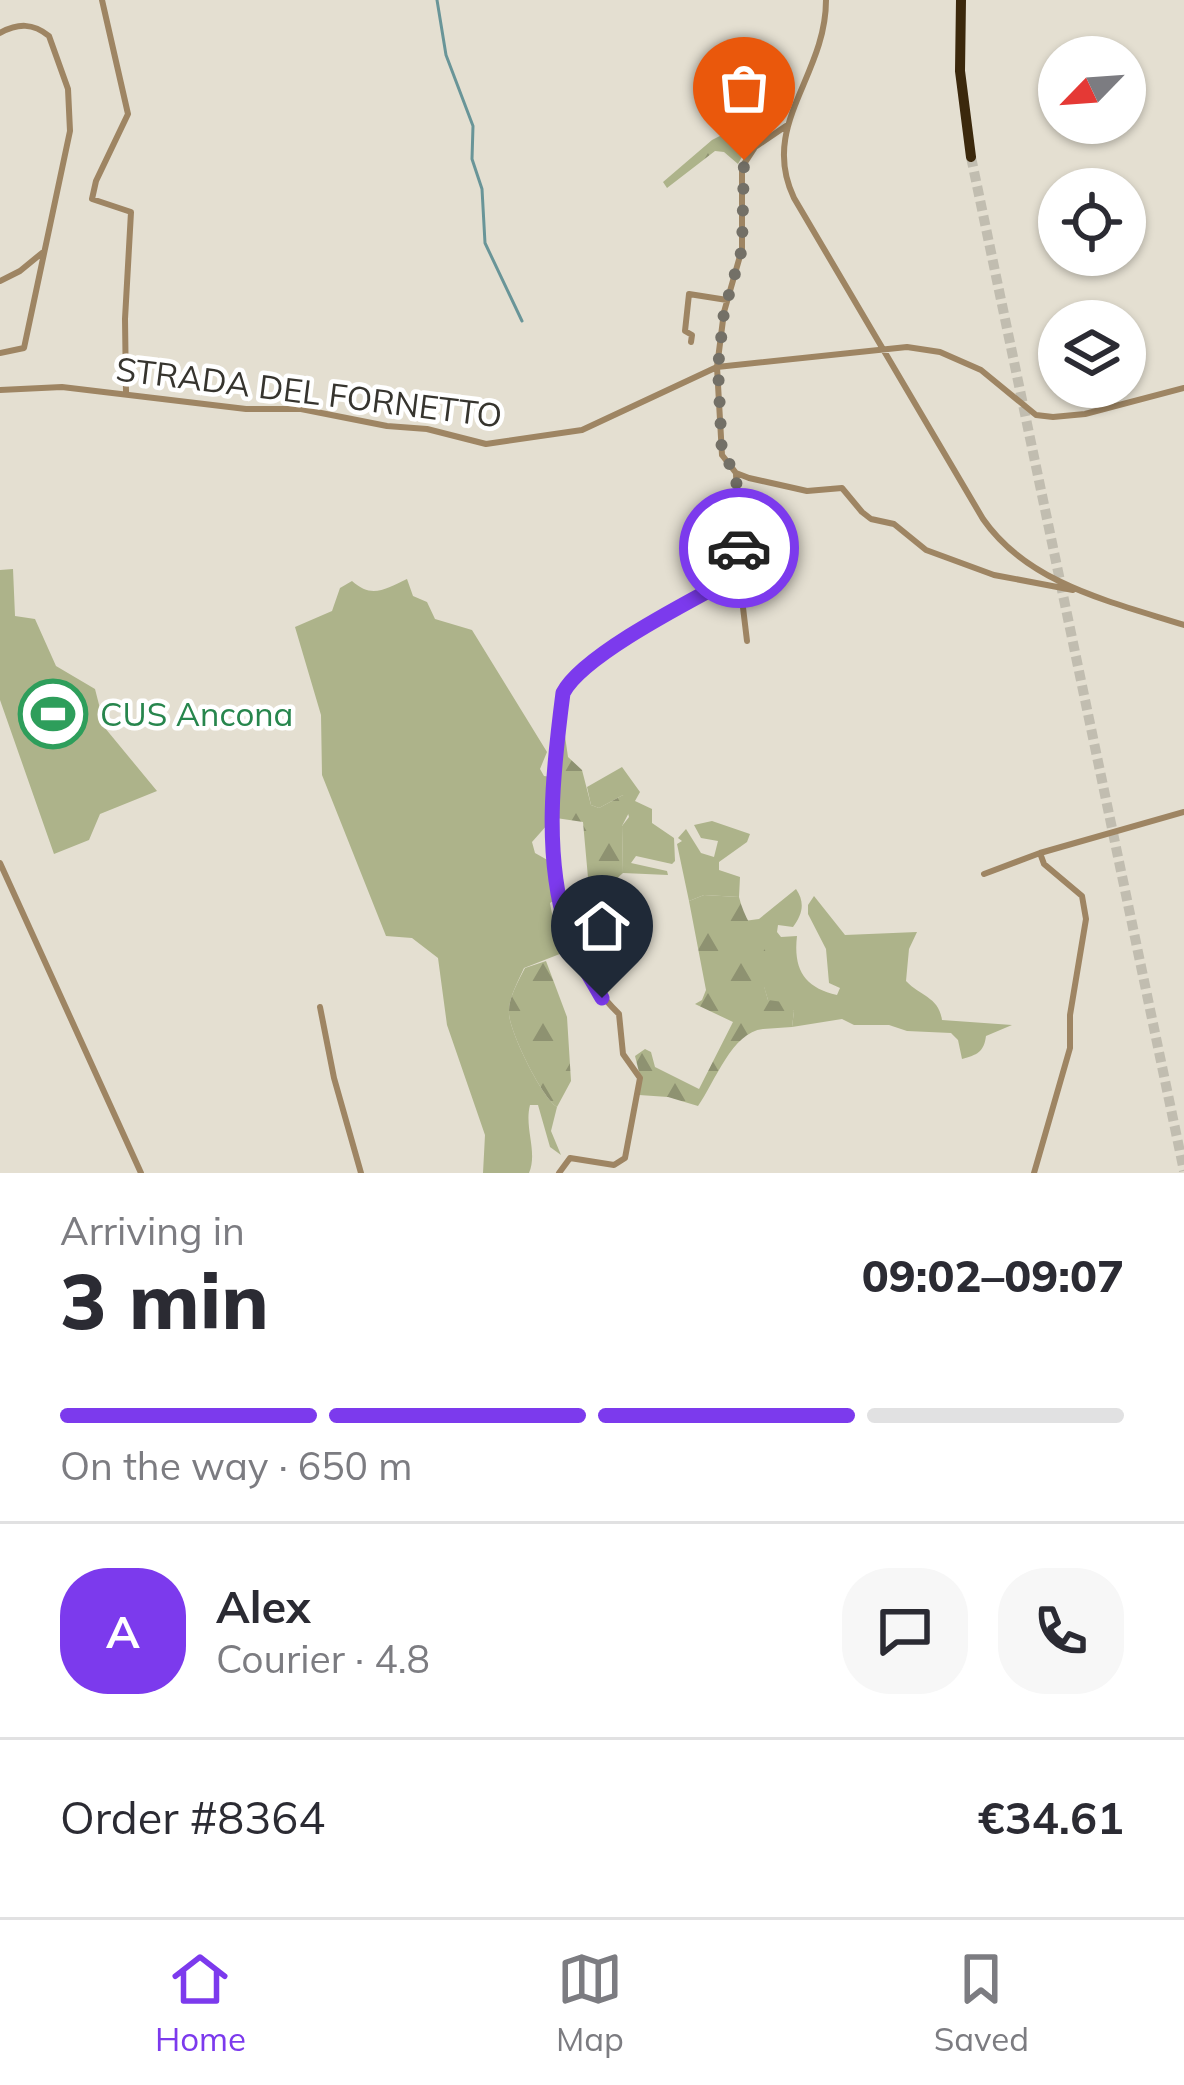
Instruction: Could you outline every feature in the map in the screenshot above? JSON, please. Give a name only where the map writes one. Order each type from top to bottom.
[{"type":"highway","points":[[961,3],[960,70],[971,158]]},
{"type":"street","points":[[103,0],[128,114],[92,199],[131,212],[126,392]]},
{"type":"street","points":[[826,0],[821,50],[786,126],[781,162],[785,179],[994,535],[1030,567],[1184,625]]},
{"type":"street","points":[[0,33],[29,26],[49,36],[68,89],[70,131],[24,348],[0,353]]},
{"type":"street","points":[[786,126],[744,160],[742,249],[727,300],[718,367],[722,455],[736,472],[807,491],[842,488],[872,519],[894,524],[926,550],[994,575],[1085,591]]},
{"type":"street","points":[[0,281],[44,250]]},
{"type":"street","points":[[691,342],[692,335],[686,331],[689,294],[727,300]]},
{"type":"street","name":"STRADA DEL FORNETTO","points":[[0,390],[36,386],[126,392],[246,409],[301,410],[427,429],[485,444],[581,430],[718,367],[907,347],[940,352],[981,370],[1036,415],[1053,418],[1184,388]]},
{"type":"street","points":[[736,472],[747,641]]},
{"type":"street","points":[[559,1173],[570,1158],[614,1165],[625,1158],[640,1078],[623,1054],[619,1014],[602,998],[568,934],[562,911],[552,827],[563,693],[573,676],[611,650],[740,574]]},
{"type":"street","points":[[984,874],[1184,812]]},
{"type":"street","points":[[1034,1173],[1070,1048],[1070,1015],[1086,919],[1082,896],[1044,864],[1040,853]]},
{"type":"street","points":[[0,863],[141,1173]]},
{"type":"street","points":[[320,1006],[361,1173]]},
{"type":"green space","points":[[783,93],[793,95],[780,122],[747,148],[738,164],[715,151],[667,188],[663,182],[712,140],[773,109]]},
{"type":"green space","name":"CUS Ancona","points":[[13,569],[15,616],[35,619],[56,666],[95,689],[105,728],[157,791],[100,814],[89,840],[54,854],[0,700],[0,570]]},
{"type":"green space","points":[[407,579],[413,596],[427,602],[435,619],[472,630],[547,752],[540,769],[544,776],[552,777],[548,824],[532,842],[535,853],[551,862],[556,899],[550,903],[559,934],[570,950],[524,968],[510,1002],[520,1048],[557,1107],[551,1131],[561,1155],[550,1147],[538,1105],[530,1105],[529,1173],[483,1173],[485,1135],[447,1025],[438,958],[412,938],[386,936],[322,775],[321,715],[295,627],[332,611],[340,588],[352,581],[372,591]]},
{"type":"green space","points":[[564,729],[568,757],[582,770],[591,805],[599,808],[623,795],[635,801],[622,826],[623,873],[612,887],[610,903],[617,937],[608,942],[590,900],[583,822],[556,818]]},
{"type":"green space","points":[[622,767],[640,792],[635,801],[652,809],[652,823],[674,838],[672,864],[636,856],[631,863],[668,875],[623,873],[622,826],[629,817],[623,795],[599,808],[591,805],[587,787]]},
{"type":"green space","points":[[712,821],[750,834],[747,842],[719,862],[719,870],[740,877],[739,897],[704,895],[689,901],[678,838],[686,829],[701,853],[714,857],[718,841],[701,838],[694,825]]},
{"type":"green space","points":[[796,889],[802,903],[799,917],[793,927],[778,925],[777,932],[781,937],[797,936],[799,968],[817,988],[837,995],[840,988],[829,983],[826,949],[808,914],[814,896],[845,935],[917,932],[909,949],[906,981],[933,1002],[942,1020],[1012,1025],[986,1036],[979,1052],[962,1059],[958,1040],[951,1033],[854,1025],[842,1019],[792,1027],[794,1011],[768,1000],[744,921],[759,919]]},
{"type":"green space","points":[[704,895],[739,897],[771,962],[764,986],[768,1000],[783,1002],[794,1011],[792,1027],[763,1029],[742,1039],[698,1106],[639,1095],[635,1056],[645,1049],[651,1052],[655,1067],[699,1089],[733,1022],[695,1004],[706,990],[689,901]]},
{"type":"green space","points":[[546,961],[567,1017],[571,1081],[557,1107],[527,1063],[509,1014],[525,968]]},
{"type":"waterway","points":[[437,0],[446,55],[473,126],[472,159],[482,189],[485,243],[522,321]]},
{"type":"tunnel","points":[[971,157],[1184,1171]]},
{"type":"way so far","points":[[739,548],[736,472],[722,455],[719,432],[718,367],[724,312],[742,249],[744,160]]},
{"type":"place","name":"CUS Ancona","points":[[53,714]]},
{"type":"route","points":[[602,998],[568,934],[555,866],[552,827],[563,693],[573,676],[611,650],[740,574],[739,548]]}]
